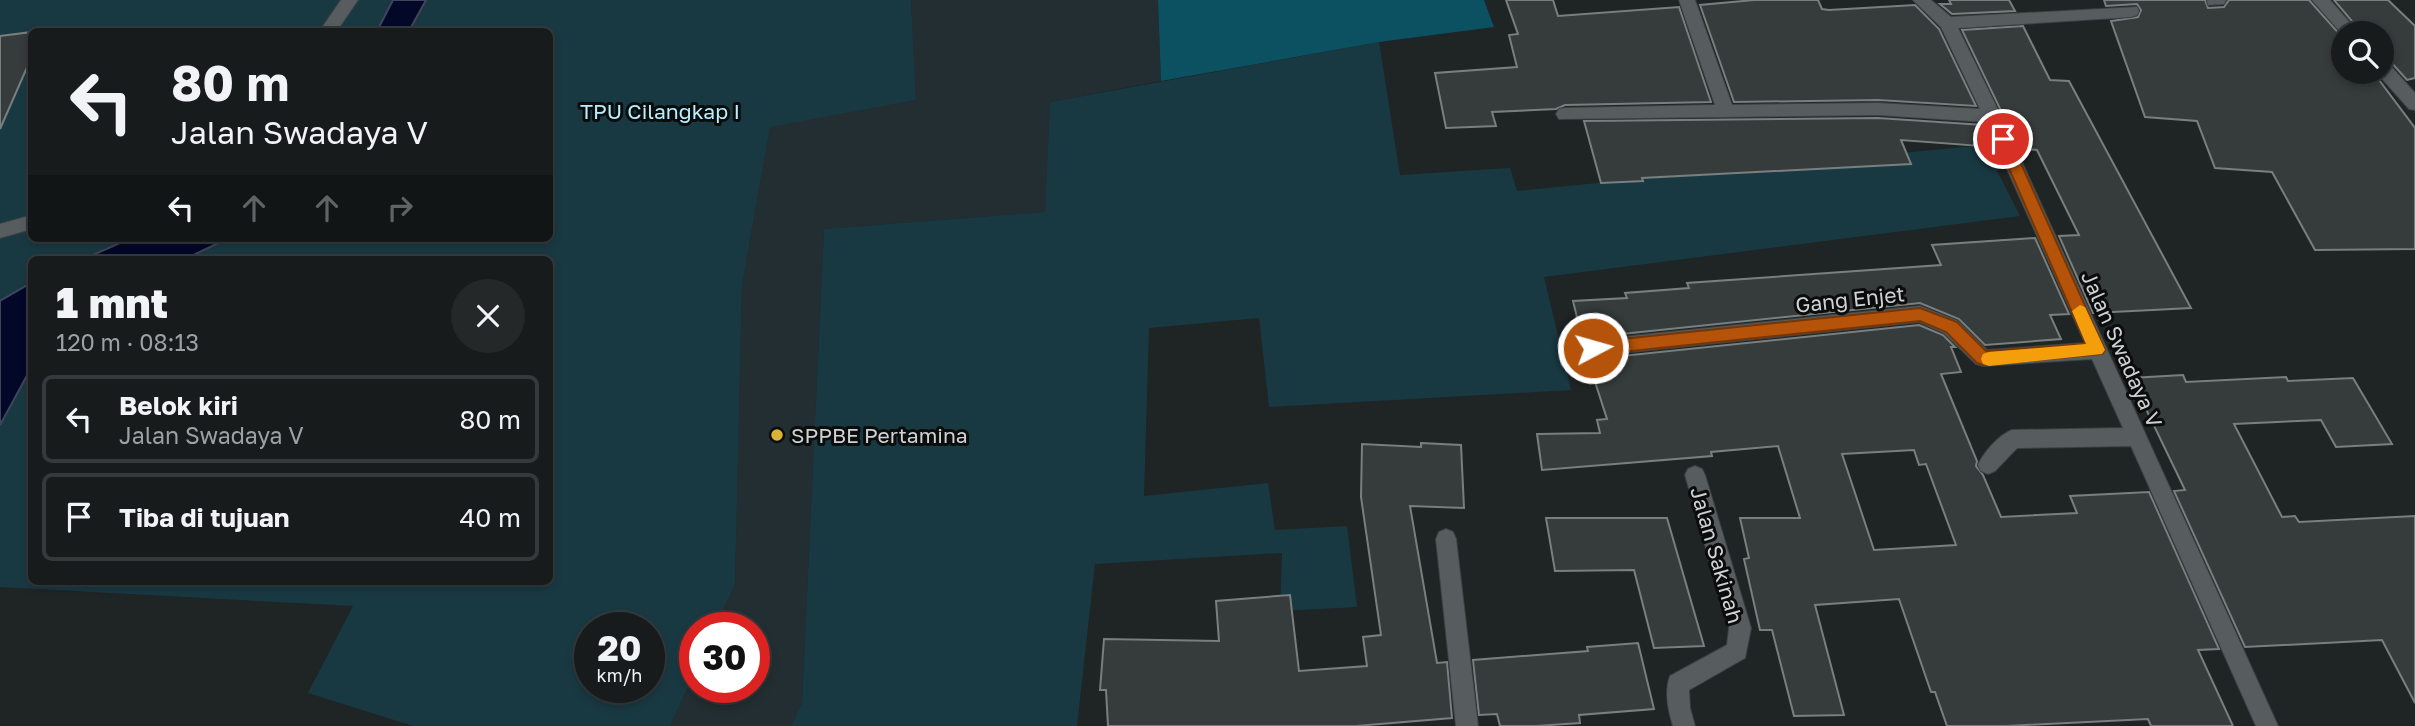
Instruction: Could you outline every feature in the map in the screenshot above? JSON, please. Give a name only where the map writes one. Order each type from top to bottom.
[{"type":"street","points":[[330,28],[350,0]]},
{"type":"street","points":[[1686,0],[1725,110]]},
{"type":"street","name":"Jalan Swadaya V","points":[[1921,0],[1947,23],[1993,116],[2267,726]]},
{"type":"street","points":[[2320,0],[2340,21]]},
{"type":"street","points":[[1947,23],[2131,11]]},
{"type":"street","points":[[2394,80],[2415,103]]},
{"type":"street","points":[[1565,114],[1878,109],[1993,116]]},
{"type":"street","points":[[0,231],[28,223]]},
{"type":"street","name":"Gang Enjet","points":[[1593,348],[1920,314],[1951,327],[1983,358],[2097,350]]},
{"type":"street","points":[[1988,465],[2012,439],[2136,437]]},
{"type":"street","name":"Jalan Sakinah","points":[[1684,726],[1679,708],[1678,684],[1737,651],[1740,628],[1695,475]]},
{"type":"street","points":[[1446,539],[1467,726]]},
{"type":"shaded area","points":[[393,0],[426,0],[411,28],[379,28]]},
{"type":"shaded area","name":"SPPBE Pertamina","points":[[911,0],[1158,0],[1161,81],[1050,102],[1045,212],[824,229],[802,703],[791,726],[670,726],[681,703],[770,703],[770,612],[722,612],[735,584],[742,285],[770,126],[916,100]]},
{"type":"shaded area","points":[[1158,0],[1484,0],[1494,27],[1379,42],[1161,81]]},
{"type":"shaded area","points":[[122,242],[221,242],[191,256],[91,256]]},
{"type":"shaded area","points":[[28,285],[28,374],[0,425],[0,301]]},
{"type":"green space","name":"TPU Cilangkap I","points":[[0,0],[911,0],[916,100],[770,127],[742,285],[735,584],[722,612],[679,612],[681,703],[670,726],[413,726],[308,693],[353,606],[0,587]]},
{"type":"green space","points":[[1379,42],[1400,175],[1510,168],[1517,191],[1984,145],[2020,216],[1544,277],[1571,390],[1269,407],[1259,318],[1149,328],[1144,496],[1268,483],[1275,530],[1347,526],[1357,607],[1280,611],[1282,553],[1095,564],[1077,726],[791,726],[802,703],[824,229],[1045,212],[1050,102]]},
{"type":"building","points":[[1506,0],[1553,0],[1558,16],[1679,7],[1711,102],[1565,105],[1556,109],[1492,112],[1496,126],[1446,128],[1435,73],[1517,67],[1509,35],[1518,34]]},
{"type":"building","points":[[1754,0],[1818,0],[1822,9],[1829,10],[1915,5],[1939,29],[1976,106],[1878,100],[1734,102],[1700,5]]},
{"type":"building","points":[[1949,0],[2009,0],[2015,11],[1952,14],[1940,4],[1951,4]]},
{"type":"building","points":[[2104,0],[2205,0],[2208,8],[2224,7],[2229,0],[2309,0],[2331,25],[2331,84],[2382,84],[2415,128],[2415,249],[2315,250],[2272,172],[2215,168],[2197,121],[2145,117],[2111,21],[2138,17],[2141,10],[2137,4],[2106,6]]},
{"type":"building","points":[[2334,0],[2388,0],[2415,26],[2415,78],[2407,80],[2394,65],[2394,21],[2352,21]]},
{"type":"building","points":[[2023,26],[2050,80],[2069,81],[2191,308],[2093,313],[2059,236],[2079,235],[2037,150],[2019,148],[1962,30]]},
{"type":"building","points":[[28,32],[28,65],[0,129],[0,36]]},
{"type":"building","points":[[1878,118],[1984,125],[1994,147],[1901,140],[1911,164],[1642,178],[1643,181],[1601,183],[1584,121]]},
{"type":"building","points":[[2035,238],[2069,314],[2050,315],[2061,339],[1985,345],[1959,319],[1920,303],[1593,337],[1583,342],[1573,301],[1627,298],[1625,293],[1689,288],[1687,283],[1941,265],[1932,245]]},
{"type":"building","points":[[1919,325],[1943,335],[1955,347],[1951,347],[1961,372],[1941,374],[1977,461],[1976,466],[1983,475],[2001,517],[2077,513],[2070,496],[2149,492],[2219,649],[2198,650],[2233,726],[2151,726],[2148,719],[1947,726],[1935,692],[1931,692],[1899,599],[1815,605],[1844,715],[1794,716],[1772,630],[1760,630],[1744,559],[1749,558],[1740,518],[1800,518],[1778,446],[1711,452],[1712,456],[1542,470],[1537,434],[1600,433],[1597,420],[1607,419],[1587,357],[1593,359]],"holes":[[[1914,450],[1919,465],[1926,464],[1956,545],[1874,550],[1842,454]]]},
{"type":"building","points":[[2183,375],[2186,382],[2286,377],[2288,381],[2353,378],[2392,444],[2336,447],[2321,420],[2234,424],[2282,517],[2295,516],[2299,522],[2415,516],[2415,703],[2382,640],[2245,647],[2174,491],[2185,490],[2131,378]]},
{"type":"building","points":[[1421,443],[1461,445],[1464,508],[1410,506],[1437,663],[1447,662],[1452,718],[1356,726],[1108,726],[1106,690],[1100,690],[1104,639],[1219,641],[1216,601],[1290,595],[1299,671],[1367,666],[1363,637],[1381,635],[1361,497],[1362,444],[1421,447]]},
{"type":"building","points":[[1546,518],[1667,518],[1704,646],[1654,648],[1634,570],[1555,571]]},
{"type":"building","points":[[1638,643],[1654,709],[1579,715],[1580,723],[1536,726],[1500,726],[1497,714],[1479,715],[1473,660],[1588,651],[1587,647]]},
{"type":"slow traffic","points":[[1989,359],[2097,350],[2080,311]]},
{"type":"place","name":"SPPBE Pertamina","points":[[777,435]]},
{"type":"route","points":[[1593,348],[1920,314],[1951,327],[1983,358],[2097,350],[2003,139]]}]
